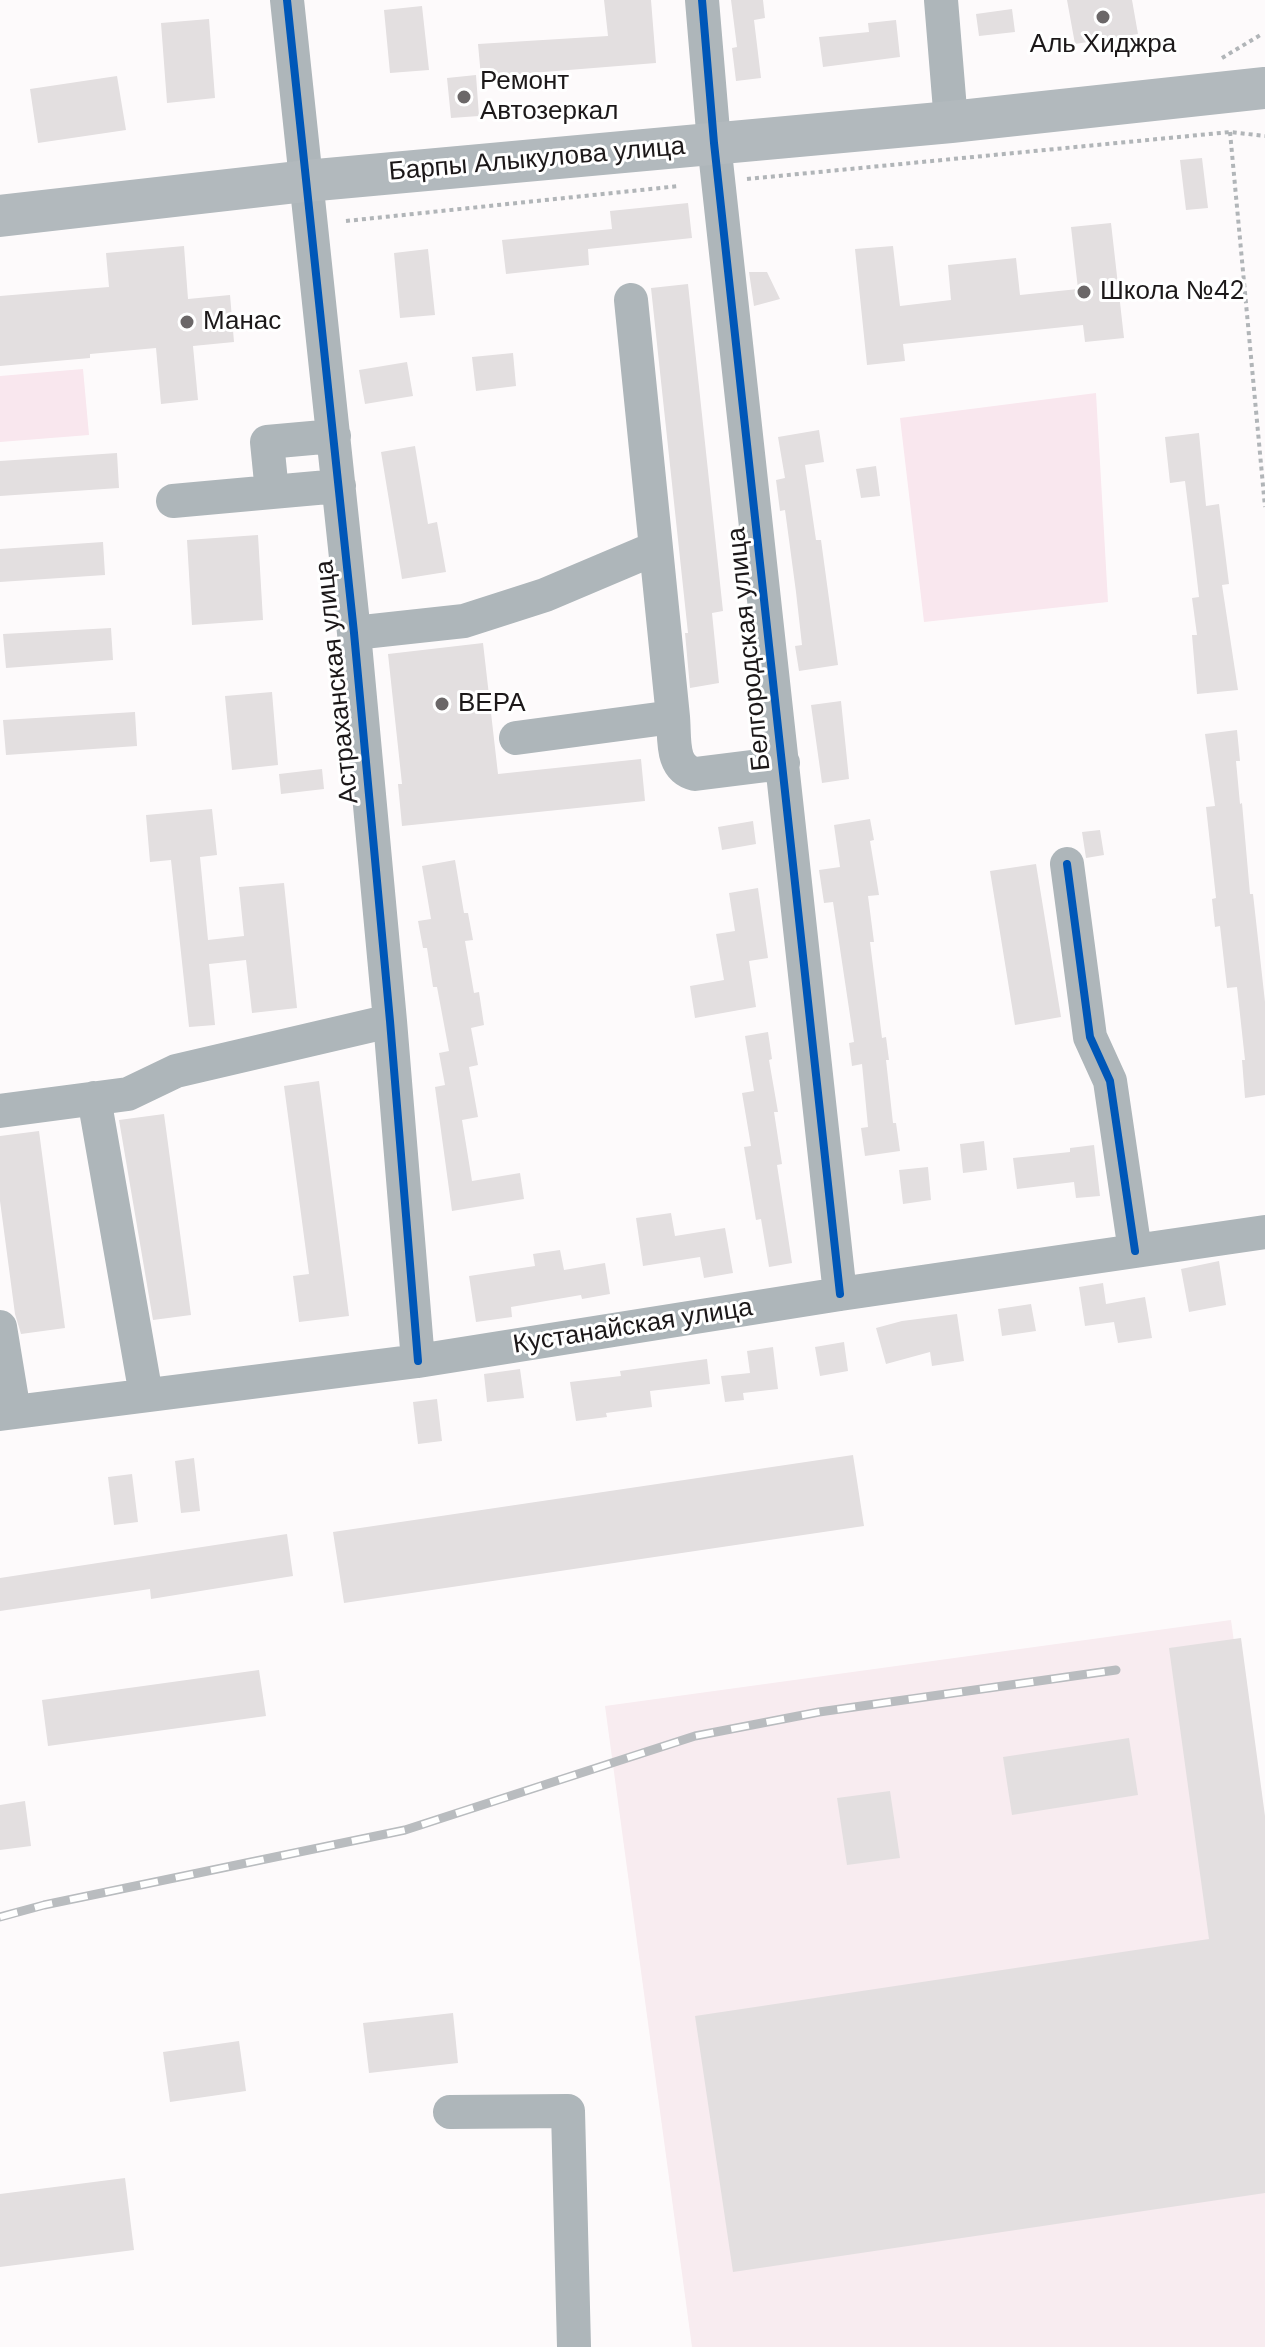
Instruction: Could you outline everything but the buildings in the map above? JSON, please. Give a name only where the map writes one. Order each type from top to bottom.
[{"type":"main road","name":"Барпы Алыкулова улица","points":[[0,216],[306,181],[951,122],[1265,88]]},
{"type":"street","name":"Астраханская улица","points":[[287,0],[354,633],[418,1361]]},
{"type":"street","name":"Белгородская улица","points":[[702,0],[714,143],[840,1294]]},
{"type":"street","points":[[941,0],[951,122]]},
{"type":"street","points":[[631,300],[678,762],[687,772],[695,774],[783,763]]},
{"type":"street","points":[[272,492],[267,442],[334,436]]},
{"type":"street","points":[[173,501],[339,486]]},
{"type":"street","points":[[354,633],[464,621],[545,595],[656,548]]},
{"type":"street","points":[[516,738],[673,717]]},
{"type":"street","points":[[1067,864],[1090,1037],[1110,1081],[1135,1251]]},
{"type":"street","points":[[0,1111],[128,1094],[176,1071],[390,1021]]},
{"type":"street","points":[[94,1098],[146,1395]]},
{"type":"street","name":"Кустанайская улица","points":[[7,1413],[418,1361],[840,1294],[1265,1232]]},
{"type":"street","points":[[0,1327],[7,1413]]},
{"type":"street","points":[[450,2112],[568,2111],[574,2347]]},
{"type":"path","points":[[1222,58],[1262,34]]},
{"type":"path","points":[[1230,132],[1265,507]]},
{"type":"path","points":[[745,179],[1230,132],[1265,136]]},
{"type":"path","points":[[346,221],[679,186]]},
{"type":"shaded area","points":[[83,369],[89,435],[0,442],[0,376]]},
{"type":"shaded area","points":[[1096,393],[1108,602],[924,622],[900,418]]},
{"type":"shaded area","points":[[1231,1620],[1265,1869],[1265,2347],[692,2347],[605,1706]]},
{"type":"railway","points":[[0,1917],[44,1905],[405,1830],[695,1736],[819,1712],[1116,1670]]},
{"type":"cycle path","points":[[287,0],[354,633],[418,1361]]},
{"type":"cycle path","points":[[702,0],[714,143],[840,1294]]},
{"type":"cycle path","points":[[1067,864],[1090,1037],[1110,1081],[1135,1251]]},
{"type":"place","name":"Аль Хиджра","points":[[1103,17]]},
{"type":"place","name":"Ремонт Автозеркал","points":[[464,97]]},
{"type":"place","name":"Школа №42","points":[[1084,292]]},
{"type":"place","name":"Манас","points":[[187,322]]},
{"type":"place","name":"ВЕРА","points":[[442,704]]}]
